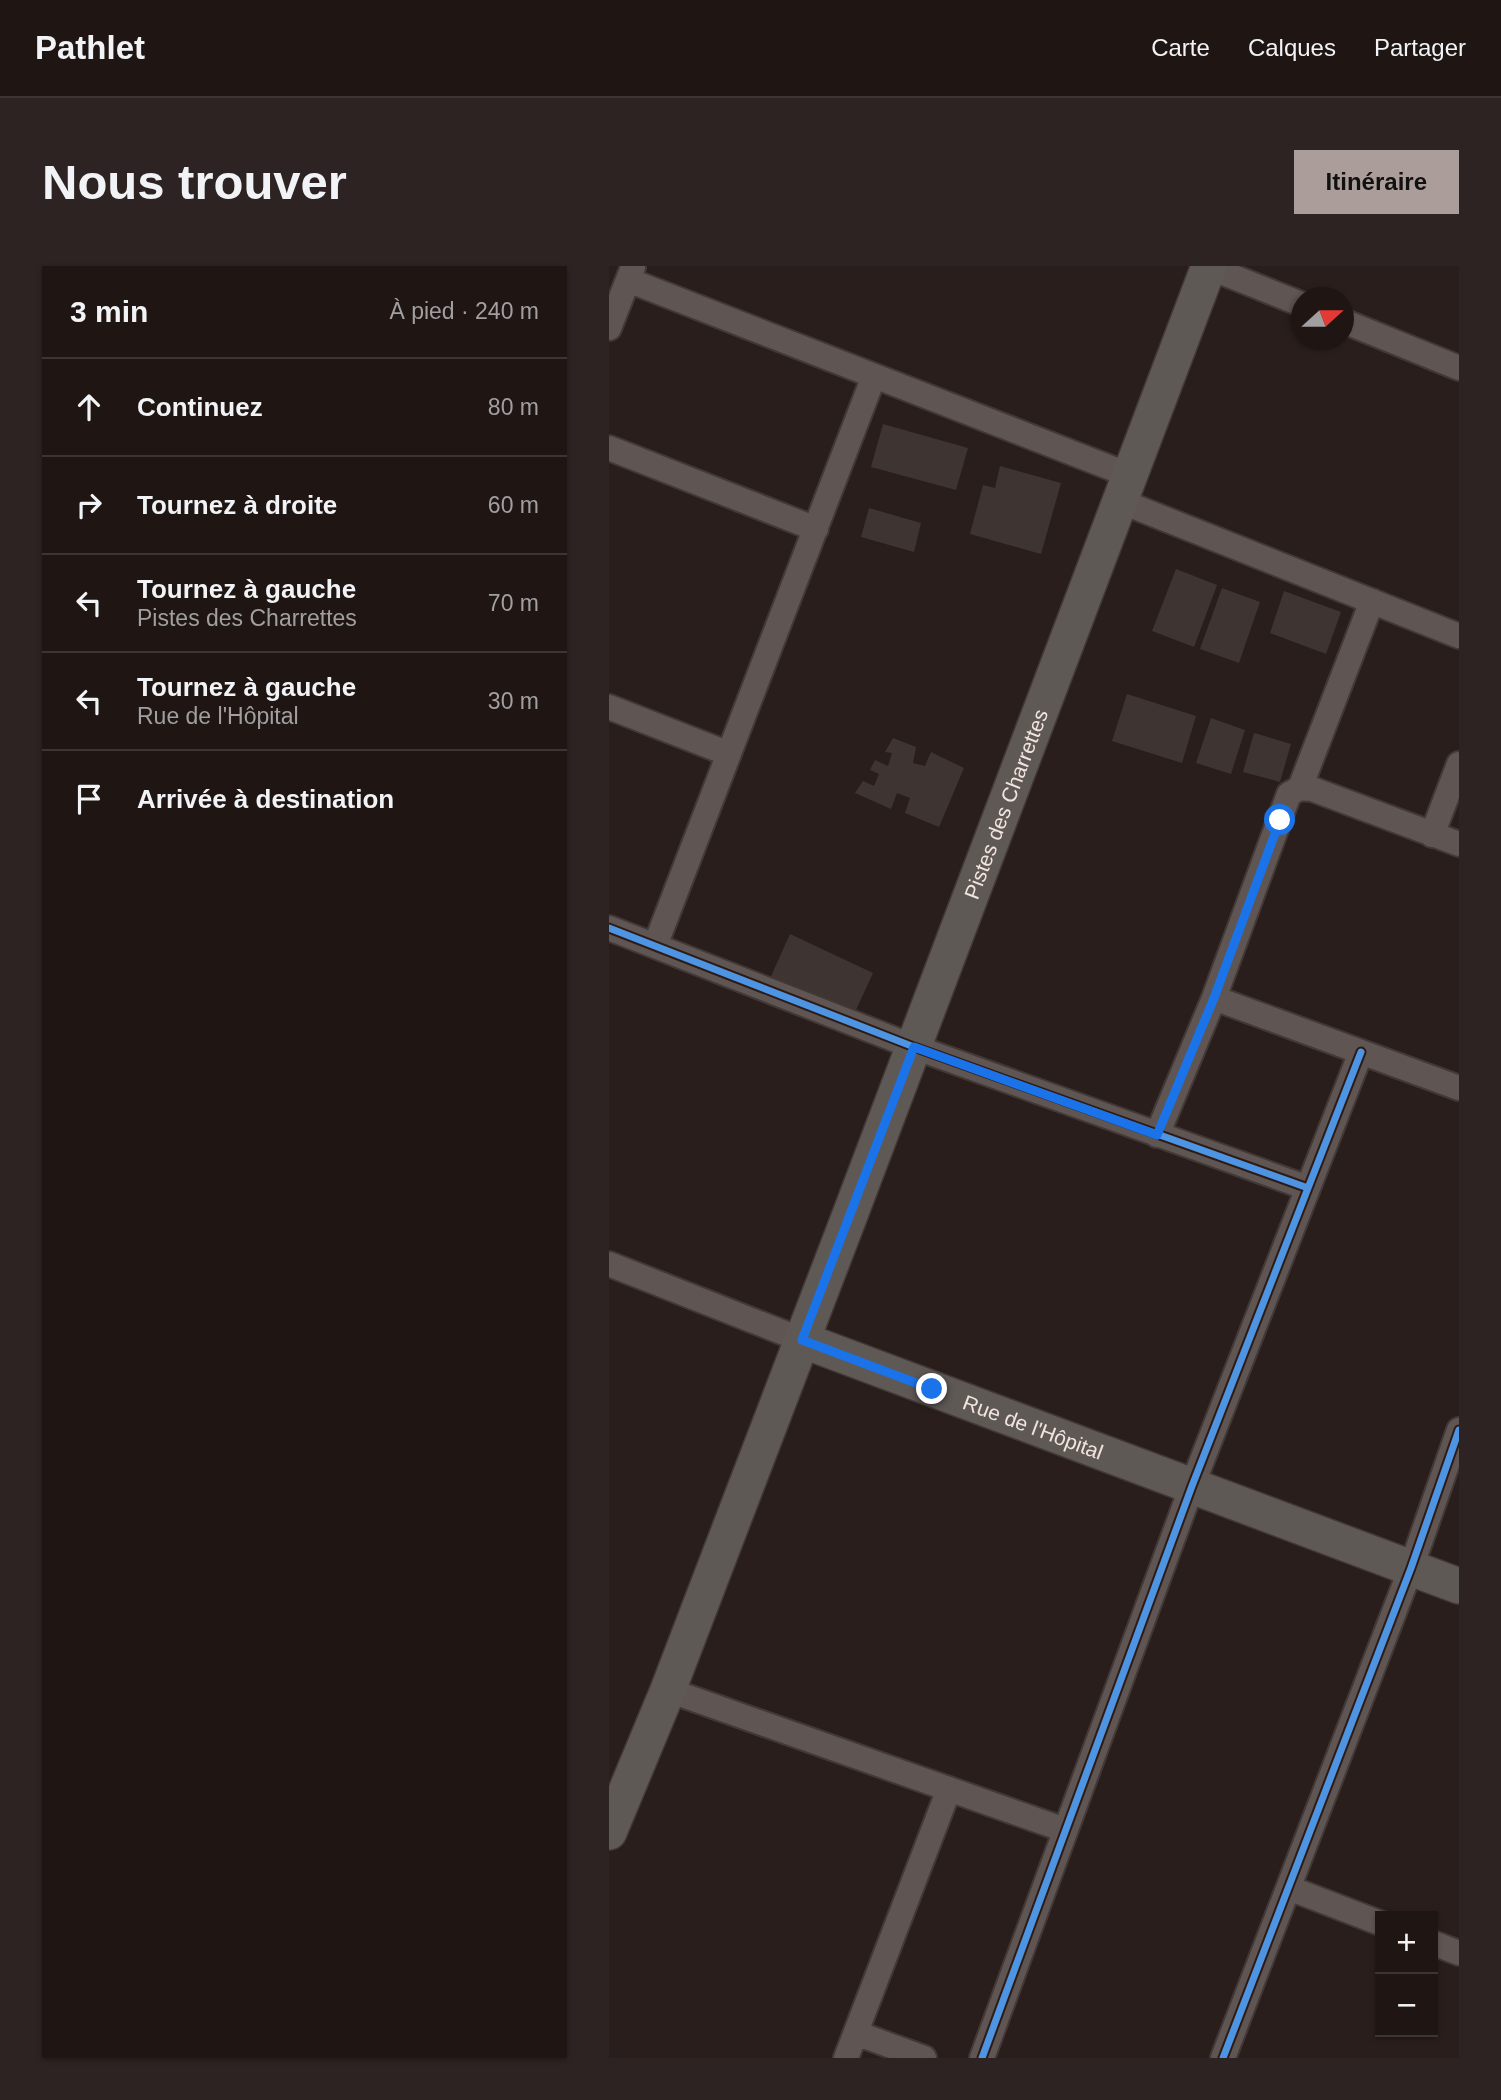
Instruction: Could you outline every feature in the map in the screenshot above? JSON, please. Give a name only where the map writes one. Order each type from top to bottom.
[{"type":"main road","name":"Pistes des Charrettes","points":[[609,1832],[668,1689],[802,1340],[1208,266]]},
{"type":"main road","name":"Rue de l'Hôpital","points":[[802,1340],[1459,1586]]},
{"type":"street","points":[[1208,266],[1291,300]]},
{"type":"street","points":[[609,328],[630,273],[874,376],[1372,601],[1459,636]]},
{"type":"street","points":[[1354,325],[1459,368]]},
{"type":"street","points":[[655,946],[874,376]]},
{"type":"street","points":[[609,448],[815,529]]},
{"type":"street","points":[[1300,788],[1372,601]]},
{"type":"street","points":[[609,707],[729,754]]},
{"type":"street","points":[[1432,835],[1459,765]]},
{"type":"street","points":[[1157,1135],[1214,998],[1289,794],[1300,788],[1312,789],[1459,844]]},
{"type":"street","points":[[609,928],[914,1047],[1308,1188]]},
{"type":"street","points":[[1214,998],[1459,1088]]},
{"type":"street","points":[[982,2058],[1192,1486],[1361,1052]]},
{"type":"street","name":"Rue de l'Hôpital","points":[[609,1264],[802,1340]]},
{"type":"street","points":[[1223,2058],[1411,1568],[1459,1430]]},
{"type":"street","points":[[668,1689],[1065,1830]]},
{"type":"street","points":[[846,2058],[949,1789]]},
{"type":"street","points":[[1289,1888],[1375,1921]]},
{"type":"street","points":[[1438,1945],[1459,1953]]},
{"type":"street","points":[[856,2033],[924,2058]]},
{"type":"building","points":[[883,424],[968,448],[956,490],[871,467]]},
{"type":"building","points":[[1000,466],[1061,483],[1041,554],[970,534],[983,485],[995,488]]},
{"type":"building","points":[[869,508],[921,523],[914,552],[861,537]]},
{"type":"building","points":[[1176,569],[1217,585],[1194,647],[1152,631]]},
{"type":"building","points":[[1222,588],[1260,602],[1239,663],[1200,649]]},
{"type":"building","points":[[1284,591],[1341,612],[1326,654],[1270,633]]},
{"type":"building","points":[[1127,694],[1196,716],[1182,763],[1112,741]]},
{"type":"building","points":[[1211,718],[1245,730],[1231,774],[1196,763]]},
{"type":"building","points":[[1254,733],[1291,744],[1280,782],[1243,772]]},
{"type":"building","points":[[893,738],[916,747],[913,763],[925,766],[931,752],[964,768],[939,827],[905,813],[910,798],[897,793],[891,809],[855,793],[863,781],[874,786],[879,774],[870,770],[875,760],[888,766],[892,753],[885,752]]},
{"type":"building","points":[[790,934],[873,973],[856,1010],[834,1010],[768,983]]},
{"type":"cycle path","points":[[609,928],[914,1047],[1308,1188]]},
{"type":"cycle path","points":[[982,2058],[1192,1486],[1361,1052]]},
{"type":"cycle path","points":[[1223,2058],[1411,1568],[1459,1430]]},
{"type":"route","points":[[932,1389],[802,1340],[914,1047],[1157,1135],[1214,998],[1280,820]]}]
